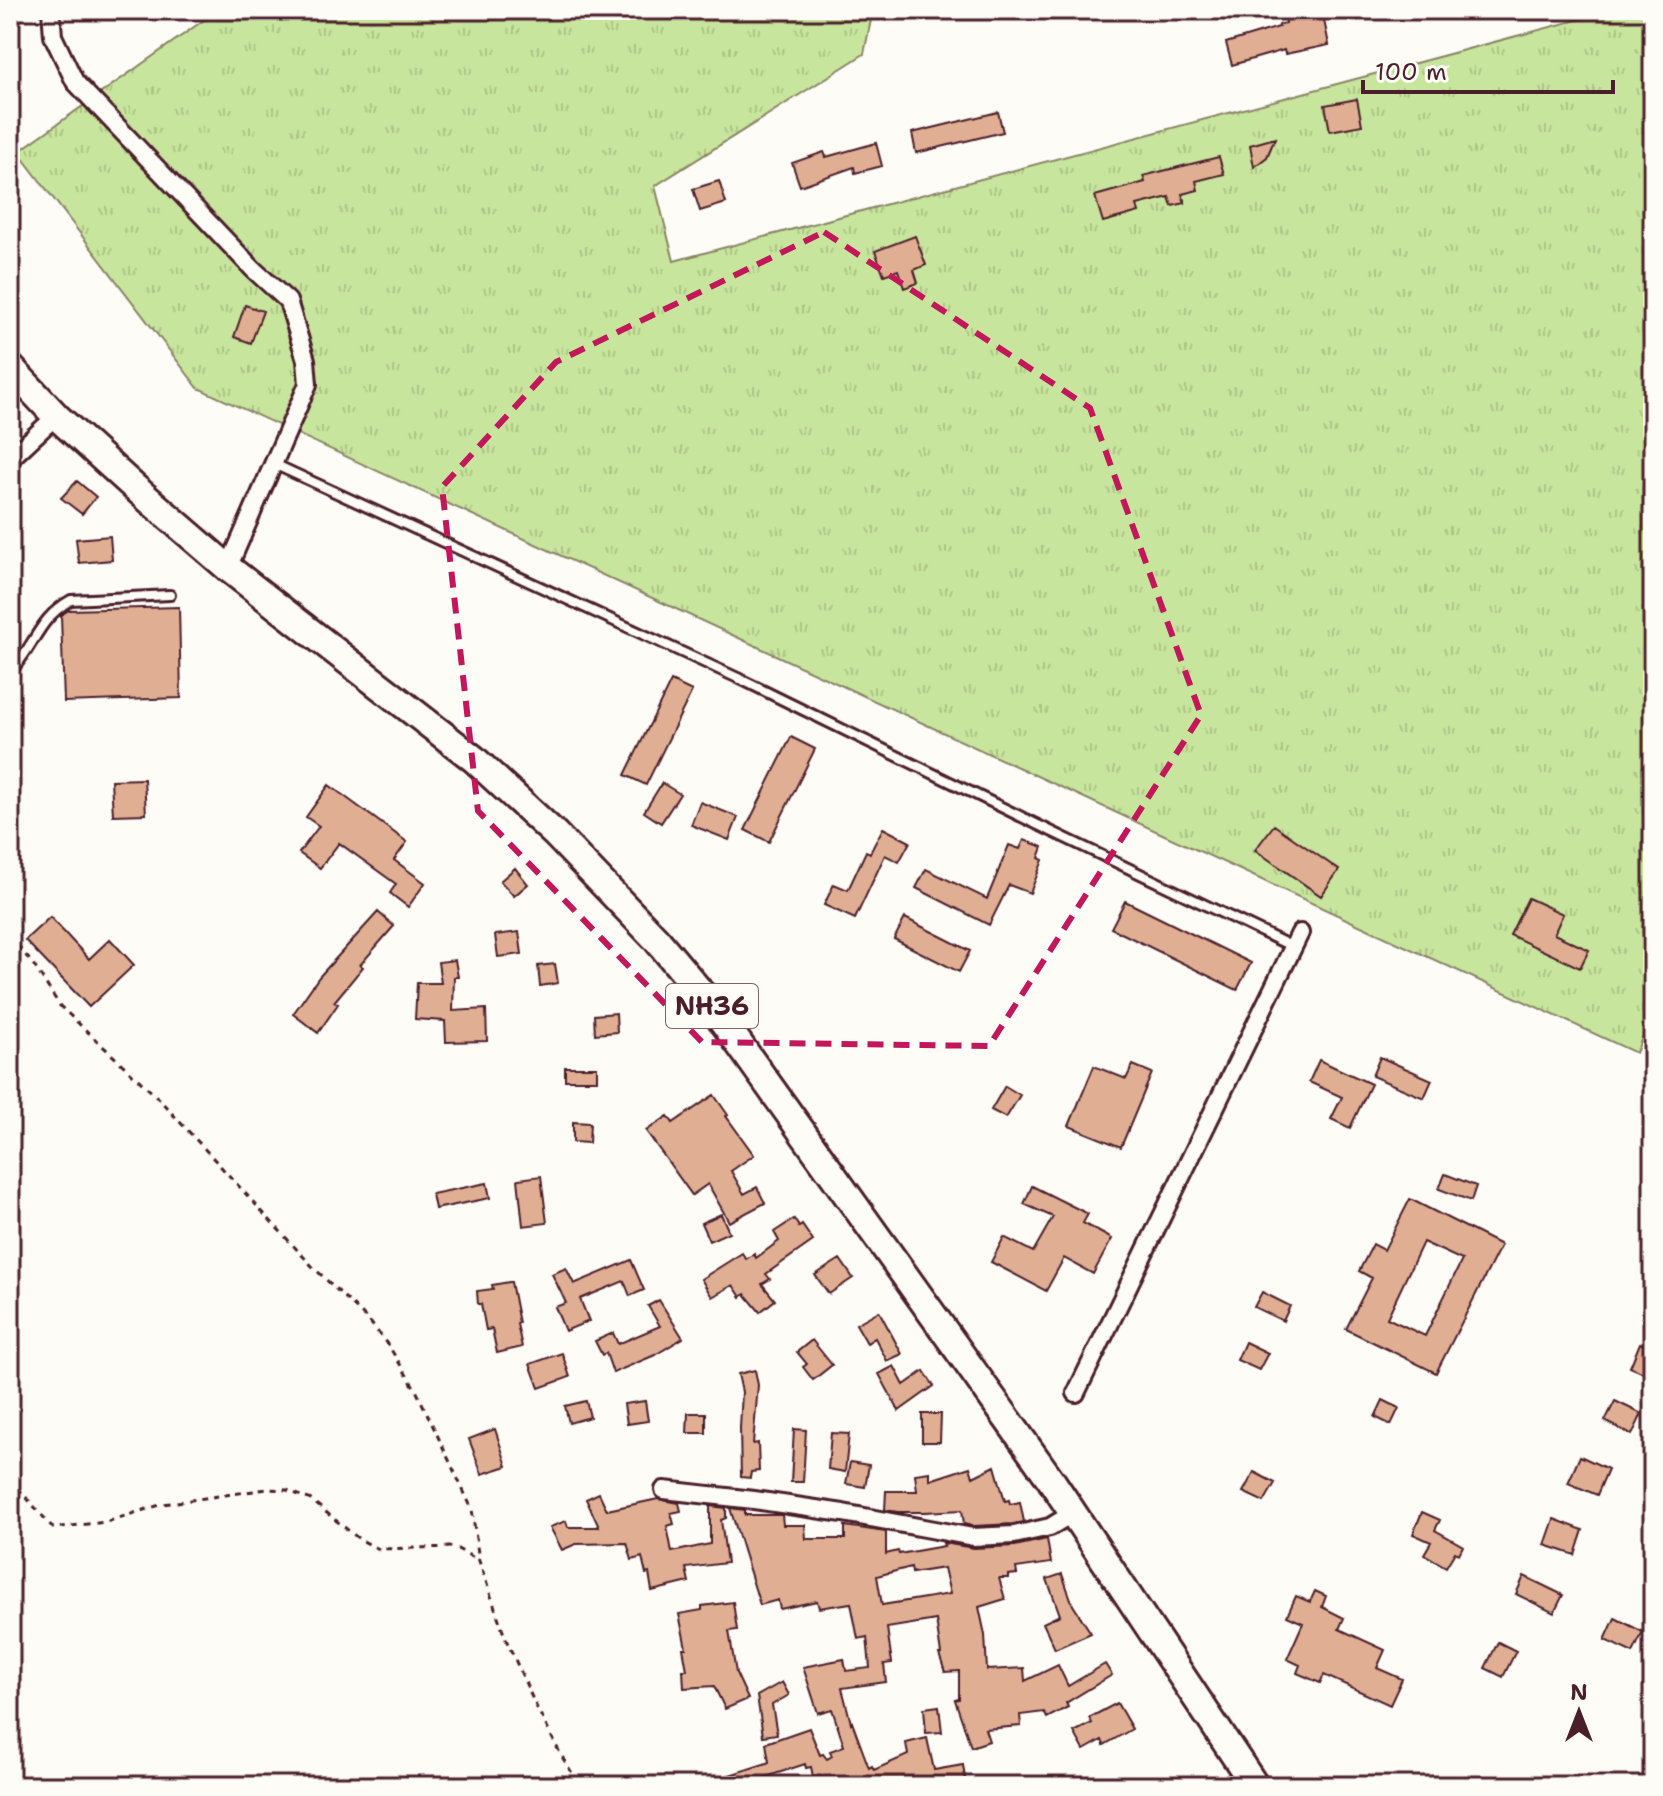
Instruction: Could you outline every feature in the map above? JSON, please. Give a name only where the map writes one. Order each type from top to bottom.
[{"type":"highway","name":"NH36","points":[[10,367],[56,416],[228,568],[474,759],[555,834],[657,940],[712,1006],[1073,1513],[1255,1786]]},
{"type":"street","points":[[51,10],[53,36],[75,82],[253,269],[288,301],[306,360],[308,384],[228,568]]},
{"type":"street","points":[[10,459],[56,416]]},
{"type":"street","points":[[1076,1393],[1297,940]]},
{"type":"street","points":[[664,1490],[843,1513],[973,1537],[1014,1535],[1050,1527],[1073,1513]]},
{"type":"lane","points":[[274,463],[740,679],[1036,824],[1297,940]]},
{"type":"lane","points":[[10,672],[22,660],[44,622],[57,607],[71,600],[170,595]]},
{"type":"path","points":[[10,672],[19,827],[18,860],[10,875]]},
{"type":"path","points":[[10,937],[33,964],[60,1006],[157,1097],[312,1266],[370,1322],[390,1348],[416,1390],[472,1509],[479,1561],[505,1637],[534,1702],[580,1786]]},
{"type":"path","points":[[10,1479],[53,1528],[106,1522],[163,1504],[277,1489],[311,1500],[359,1539],[379,1549],[454,1547],[479,1561]]},
{"type":"highlighted area","points":[[824,232],[1090,408],[1201,715],[989,1046],[702,1042],[478,811],[442,487],[556,362]]},
{"type":"green space","points":[[218,10],[873,10],[864,54],[655,186],[674,261],[1614,10],[1653,10],[1653,1011],[1636,1053],[198,388],[18,152]]},
{"type":"building","points":[[1322,10],[1329,45],[1285,54],[1284,50],[1232,65],[1226,43],[1279,27],[1286,23],[1285,16]]},
{"type":"building","points":[[1357,99],[1362,125],[1330,131],[1325,105]]},
{"type":"building","points":[[998,112],[1003,132],[916,153],[912,133]]},
{"type":"building","points":[[1275,138],[1267,157],[1254,167],[1250,145]]},
{"type":"building","points":[[876,143],[882,166],[855,173],[854,167],[800,186],[792,163],[824,152],[826,157]]},
{"type":"building","points":[[1219,157],[1224,174],[1196,181],[1198,190],[1182,194],[1185,203],[1172,206],[1169,197],[1137,205],[1139,212],[1103,222],[1095,196],[1145,182],[1143,176]]},
{"type":"building","points":[[719,181],[726,203],[700,211],[693,189]]},
{"type":"building","points":[[915,236],[926,265],[914,270],[918,283],[904,288],[898,270],[884,275],[875,251]]},
{"type":"building","points":[[245,305],[263,311],[251,343],[234,337]]},
{"type":"building","points":[[77,481],[96,497],[82,514],[61,498]]},
{"type":"building","points":[[110,536],[112,560],[79,563],[76,539]]},
{"type":"building","points":[[179,607],[181,698],[64,702],[61,616],[64,613],[69,610]]},
{"type":"building","points":[[671,681],[692,691],[646,785],[625,775]]},
{"type":"building","points":[[791,737],[815,749],[769,842],[745,830]]},
{"type":"building","points":[[144,779],[146,814],[113,815],[111,780]]},
{"type":"building","points":[[662,783],[680,794],[661,823],[644,812]]},
{"type":"building","points":[[329,785],[407,842],[394,860],[425,883],[408,907],[390,893],[396,884],[339,843],[320,868],[299,853],[319,826],[306,817]]},
{"type":"building","points":[[700,802],[738,817],[729,840],[691,825]]},
{"type":"building","points":[[1274,825],[1339,870],[1321,896],[1255,850]]},
{"type":"building","points":[[883,828],[910,842],[899,862],[885,855],[855,919],[824,905],[834,884],[848,890],[866,851],[870,853]]},
{"type":"building","points":[[1024,840],[1043,847],[1039,858],[1043,860],[1030,893],[1009,885],[989,925],[916,888],[926,869],[987,899],[1009,845],[1020,849]]},
{"type":"building","points":[[515,868],[528,884],[514,896],[500,881]]},
{"type":"building","points":[[1528,898],[1563,914],[1554,934],[1589,950],[1580,968],[1510,935]]},
{"type":"building","points":[[1125,901],[1251,963],[1237,990],[1111,928]]},
{"type":"building","points":[[378,912],[394,926],[360,965],[363,967],[334,1002],[338,1004],[318,1033],[293,1014],[319,977]]},
{"type":"building","points":[[50,917],[89,959],[110,939],[134,965],[89,1007],[25,940]]},
{"type":"building","points":[[905,918],[970,951],[959,972],[894,939]]},
{"type":"building","points":[[519,932],[522,954],[498,957],[495,935]]},
{"type":"building","points":[[455,960],[458,977],[454,977],[453,1011],[486,1009],[487,1041],[446,1042],[445,1021],[415,1019],[417,983],[441,983],[438,962]]},
{"type":"building","points":[[555,964],[558,983],[540,986],[538,966]]},
{"type":"building","points":[[616,1013],[617,1032],[595,1034],[594,1015]]},
{"type":"building","points":[[1380,1057],[1432,1080],[1424,1098],[1372,1076]]},
{"type":"building","points":[[1319,1060],[1371,1084],[1350,1128],[1331,1119],[1342,1097],[1309,1082]]},
{"type":"building","points":[[1133,1065],[1152,1073],[1121,1147],[1069,1126],[1094,1066],[1126,1079]]},
{"type":"building","points":[[565,1067],[597,1067],[597,1080],[565,1080]]},
{"type":"building","points":[[1005,1086],[1020,1095],[1006,1118],[991,1110]]},
{"type":"building","points":[[714,1095],[754,1155],[731,1171],[744,1194],[757,1187],[765,1203],[729,1222],[708,1184],[692,1195],[646,1131],[668,1116],[673,1123]]},
{"type":"building","points":[[573,1122],[590,1123],[589,1143],[573,1142]]},
{"type":"building","points":[[1445,1174],[1476,1186],[1471,1201],[1439,1189]]},
{"type":"building","points":[[541,1176],[547,1223],[523,1226],[518,1179]]},
{"type":"building","points":[[487,1183],[490,1198],[435,1209],[432,1194]]},
{"type":"building","points":[[1032,1186],[1088,1214],[1083,1223],[1112,1239],[1093,1274],[1064,1258],[1046,1291],[991,1262],[1004,1237],[1033,1252],[1053,1217],[1024,1204]]},
{"type":"building","points":[[1410,1199],[1501,1245],[1436,1373],[1346,1329],[1372,1278],[1359,1271],[1373,1244],[1384,1250]],"holes":[[[1423,1242],[1462,1260],[1425,1336],[1387,1318]]]},
{"type":"building","points":[[721,1214],[729,1232],[709,1241],[701,1223]]},
{"type":"building","points":[[794,1219],[813,1241],[766,1274],[770,1279],[762,1284],[775,1300],[760,1312],[745,1294],[741,1297],[733,1285],[712,1297],[701,1279],[742,1253],[746,1259],[754,1254],[756,1258],[779,1241],[774,1232]]},
{"type":"building","points":[[840,1259],[853,1278],[829,1294],[815,1275]]},
{"type":"building","points":[[631,1260],[644,1290],[630,1296],[624,1281],[580,1299],[589,1321],[565,1331],[555,1307],[566,1303],[552,1274],[566,1268],[574,1284]]},
{"type":"building","points":[[511,1282],[522,1347],[497,1353],[492,1329],[486,1330],[477,1291]]},
{"type":"building","points":[[1262,1292],[1290,1306],[1283,1321],[1254,1307]]},
{"type":"building","points":[[659,1300],[683,1338],[655,1355],[613,1373],[606,1353],[602,1355],[595,1341],[613,1333],[618,1344],[660,1326],[648,1306]]},
{"type":"building","points":[[879,1311],[902,1354],[887,1361],[875,1338],[867,1343],[856,1324]]},
{"type":"building","points":[[812,1340],[832,1365],[813,1380],[803,1367],[807,1364],[797,1352]]},
{"type":"building","points":[[1245,1342],[1268,1353],[1259,1370],[1237,1360]]},
{"type":"building","points":[[1640,1343],[1653,1349],[1653,1377],[1630,1367]]},
{"type":"building","points":[[562,1353],[570,1377],[539,1388],[530,1364]]},
{"type":"building","points":[[894,1366],[904,1385],[924,1371],[934,1386],[899,1411],[879,1374]]},
{"type":"building","points":[[755,1370],[758,1385],[753,1444],[758,1443],[759,1471],[751,1472],[750,1478],[741,1477],[742,1392],[738,1374]]},
{"type":"building","points":[[1383,1400],[1399,1408],[1391,1425],[1375,1417]]},
{"type":"building","points":[[586,1401],[590,1417],[569,1423],[565,1406]]},
{"type":"building","points":[[645,1401],[648,1421],[627,1424],[624,1404]]},
{"type":"building","points":[[1615,1401],[1642,1414],[1632,1435],[1605,1421]]},
{"type":"building","points":[[688,1413],[706,1413],[706,1433],[687,1433]]},
{"type":"building","points":[[922,1414],[941,1414],[940,1442],[922,1442]]},
{"type":"building","points":[[495,1429],[507,1466],[482,1474],[469,1439]]},
{"type":"building","points":[[794,1429],[806,1430],[803,1482],[791,1482]]},
{"type":"building","points":[[831,1433],[849,1434],[845,1472],[828,1469]]},
{"type":"building","points":[[1580,1456],[1608,1469],[1597,1495],[1568,1483]]},
{"type":"building","points":[[850,1462],[869,1465],[865,1487],[846,1484]]},
{"type":"building","points":[[995,1466],[1005,1501],[1009,1500],[1010,1504],[1020,1502],[1024,1522],[974,1526],[964,1524],[962,1510],[885,1510],[886,1491],[917,1491],[915,1474],[930,1472],[930,1480],[970,1467],[973,1477]]},
{"type":"building","points":[[1254,1472],[1275,1483],[1264,1502],[1243,1492]]},
{"type":"building","points":[[599,1493],[607,1510],[658,1499],[679,1503],[681,1511],[671,1513],[674,1524],[667,1526],[672,1552],[710,1544],[710,1506],[726,1508],[726,1518],[721,1520],[727,1563],[686,1568],[689,1582],[652,1591],[642,1557],[632,1560],[627,1543],[576,1544],[562,1550],[550,1527],[566,1521],[568,1527],[599,1527],[586,1499]]},
{"type":"building","points":[[730,1508],[745,1510],[745,1515],[782,1515],[783,1525],[805,1525],[806,1539],[845,1539],[845,1526],[886,1532],[886,1554],[944,1546],[943,1543],[974,1548],[1015,1546],[1047,1539],[1051,1563],[1016,1568],[1017,1574],[999,1578],[1005,1599],[979,1607],[985,1635],[987,1670],[1024,1668],[1025,1681],[1058,1665],[1068,1686],[1105,1664],[1112,1675],[1066,1703],[1068,1707],[1047,1718],[1044,1712],[1020,1715],[1021,1726],[985,1729],[989,1741],[971,1747],[955,1700],[959,1699],[959,1671],[945,1672],[939,1654],[936,1620],[887,1628],[892,1663],[884,1664],[886,1682],[842,1688],[851,1723],[869,1768],[872,1766],[874,1770],[908,1755],[906,1743],[927,1738],[934,1770],[963,1765],[966,1784],[815,1786],[811,1767],[806,1768],[805,1764],[751,1782],[752,1786],[706,1786],[705,1783],[769,1762],[766,1743],[809,1728],[820,1755],[827,1759],[832,1756],[830,1751],[844,1746],[832,1709],[818,1713],[803,1667],[844,1659],[846,1671],[870,1668],[867,1637],[858,1639],[851,1603],[819,1608],[817,1601],[780,1609],[778,1600],[760,1605]],"holes":[[[911,1567],[912,1573],[944,1568],[950,1594],[882,1605],[877,1576]]]},
{"type":"building","points":[[1422,1512],[1440,1520],[1435,1530],[1463,1546],[1459,1554],[1455,1552],[1446,1567],[1424,1554],[1431,1542],[1413,1534]]},
{"type":"building","points":[[1554,1519],[1583,1530],[1575,1555],[1545,1545]]},
{"type":"building","points":[[1062,1574],[1073,1605],[1091,1633],[1055,1649],[1043,1623],[1060,1615],[1047,1579]]},
{"type":"building","points":[[1524,1576],[1563,1595],[1554,1613],[1516,1594]]},
{"type":"building","points":[[1315,1591],[1326,1596],[1322,1607],[1344,1618],[1339,1629],[1385,1650],[1377,1668],[1402,1679],[1390,1705],[1324,1675],[1320,1683],[1297,1673],[1300,1665],[1287,1659],[1303,1623],[1287,1616],[1296,1596],[1310,1602]]},
{"type":"building","points":[[733,1602],[737,1630],[729,1631],[736,1673],[748,1699],[725,1709],[714,1686],[684,1688],[683,1670],[687,1670],[683,1648],[686,1648],[679,1614],[702,1610],[702,1606]]},
{"type":"building","points":[[1615,1618],[1643,1632],[1633,1653],[1605,1640]]},
{"type":"building","points":[[1498,1642],[1516,1651],[1503,1677],[1485,1668]]},
{"type":"building","points":[[782,1682],[789,1695],[772,1705],[777,1734],[763,1736],[757,1696]]},
{"type":"building","points":[[1117,1703],[1132,1729],[1104,1745],[1102,1740],[1084,1750],[1074,1732],[1092,1723],[1089,1718]]},
{"type":"building","points":[[939,1706],[942,1732],[926,1733],[924,1708]]}]
